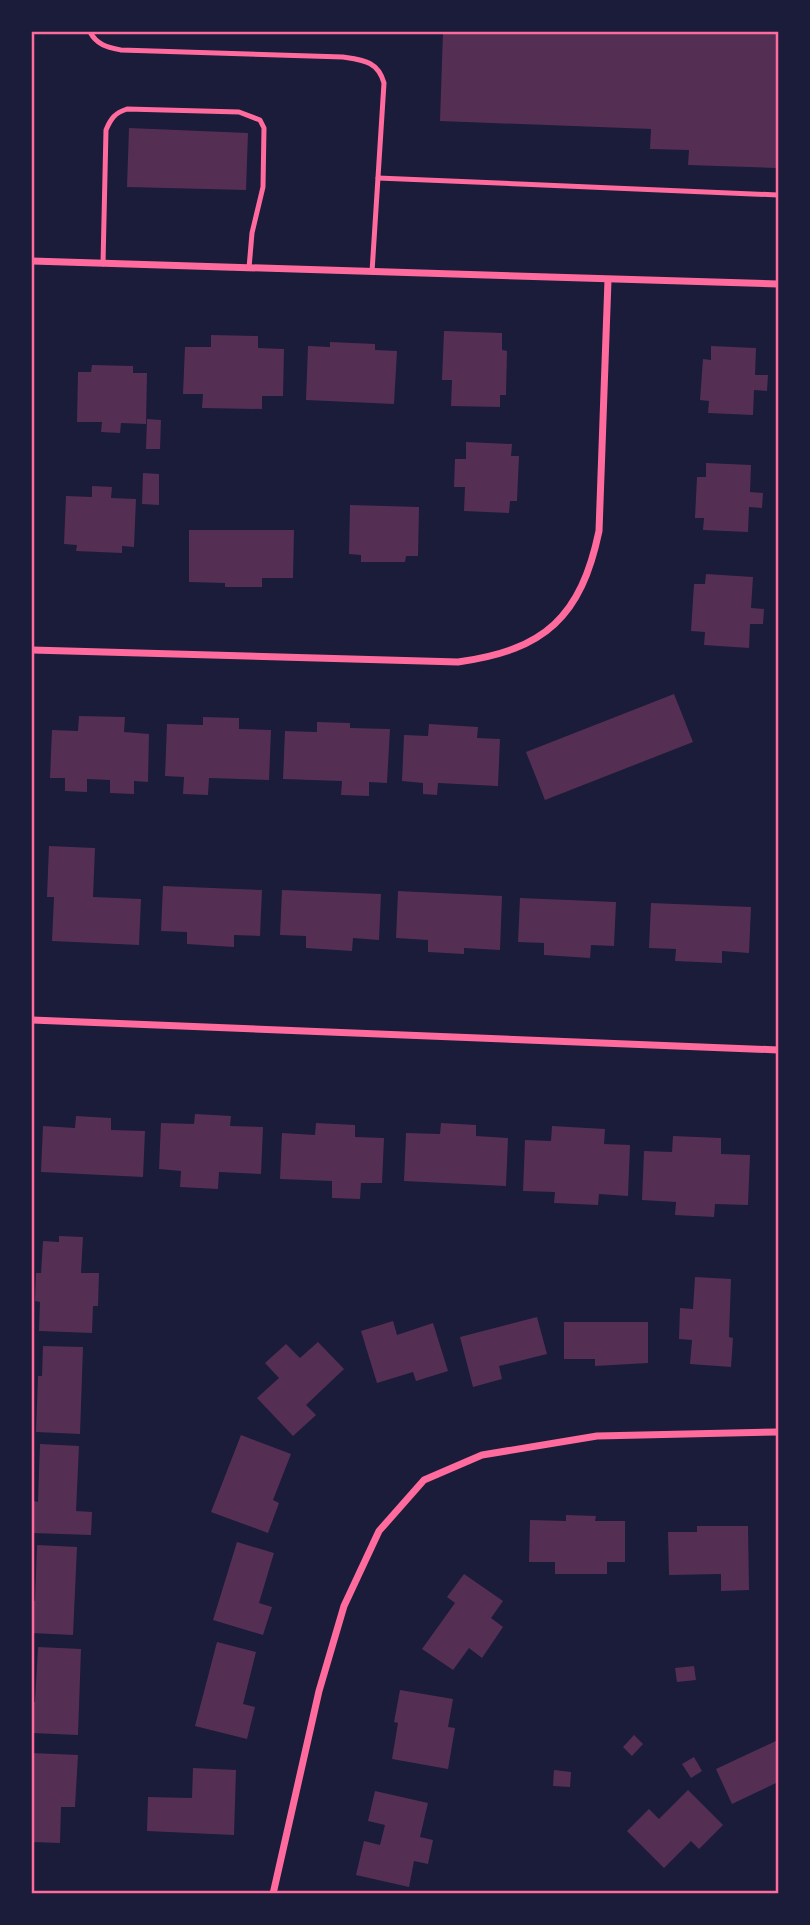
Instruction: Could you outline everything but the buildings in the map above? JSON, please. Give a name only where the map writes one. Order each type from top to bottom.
[{"type":"street","points":[[32,261],[779,284]]},
{"type":"street","points":[[32,650],[458,662],[492,657],[518,649],[540,636],[573,604],[592,562],[599,531],[608,280]]},
{"type":"street","points":[[32,1020],[779,1050]]},
{"type":"street","points":[[273,1894],[318,1691],[344,1606],[379,1531],[424,1480],[482,1455],[597,1436],[779,1432]]},
{"type":"lane","points":[[90,32],[106,47],[121,50],[343,57],[368,61],[381,73],[384,83],[372,272]]},
{"type":"lane","points":[[103,264],[106,130],[117,112],[127,109],[239,112],[260,120],[264,128],[263,187],[252,233],[248,268]]},
{"type":"lane","points":[[378,178],[779,195]]}]
